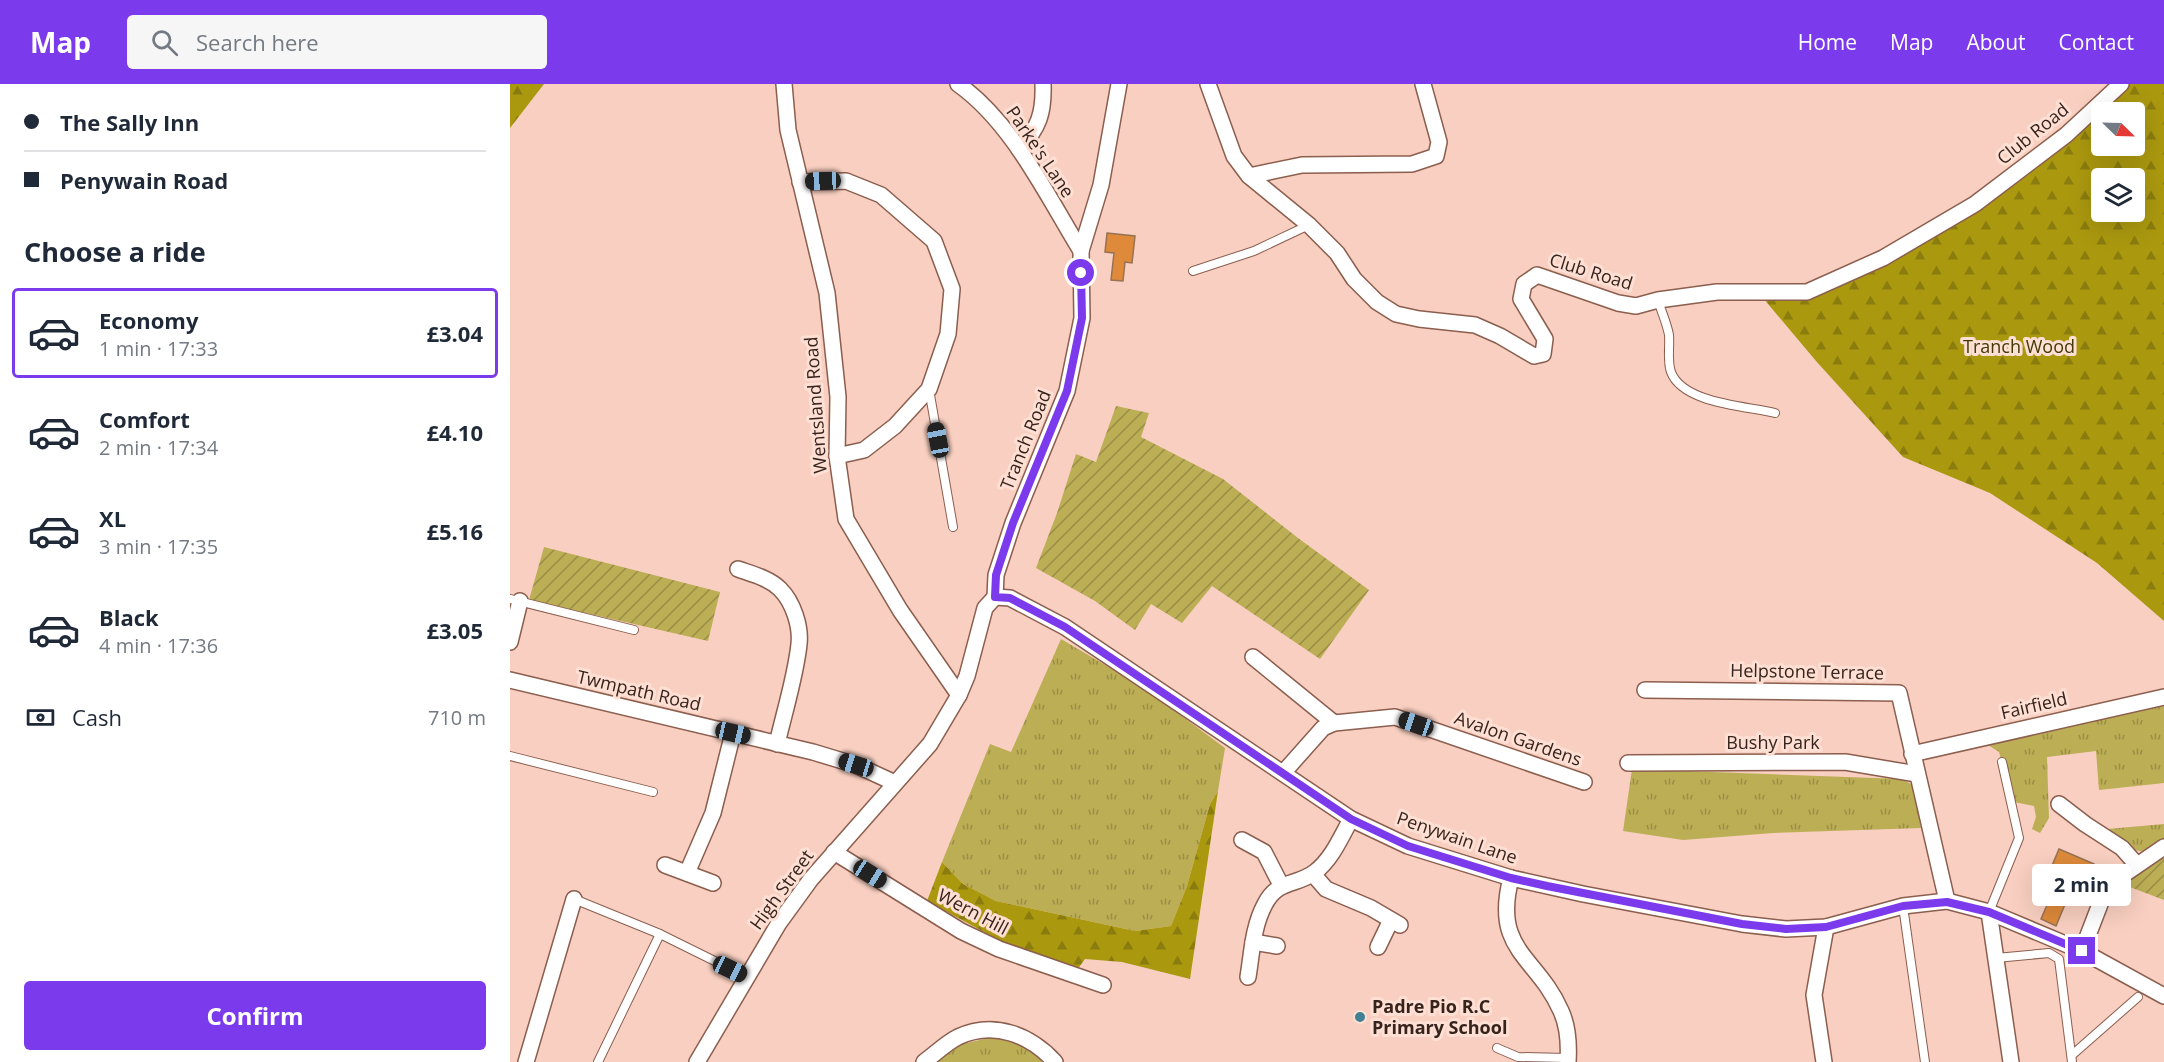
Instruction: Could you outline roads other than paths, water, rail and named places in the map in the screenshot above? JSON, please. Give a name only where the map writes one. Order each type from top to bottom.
[{"type":"street","name":"Wentsland Road","points":[[784,84],[788,130],[827,293],[838,397],[837,456],[846,519],[900,610],[959,695]]},
{"type":"street","name":"Parke's Lane","points":[[958,84],[976,97],[1000,123],[1019,149],[1081,251]]},
{"type":"street","points":[[1019,149],[1031,136],[1040,119],[1044,100],[1043,84]]},
{"type":"street","name":"Tranch Road","points":[[895,783],[930,744],[959,695],[967,676],[985,608],[995,597],[996,575],[1013,523],[1067,391],[1082,318],[1081,251],[1101,185],[1119,84]]},
{"type":"street","name":"Club Road","points":[[1208,84],[1234,156],[1249,176],[1309,225],[1337,253],[1354,279],[1377,302],[1396,314],[1475,325],[1500,336],[1534,356],[1543,354],[1545,339],[1521,299],[1524,284],[1537,275],[1618,303],[1636,306],[1658,300],[1717,292],[1807,292],[1883,258],[1975,204],[2066,135],[2121,84]]},
{"type":"street","points":[[1249,176],[1302,165],[1412,164],[1436,156],[1439,142],[1423,84]]},
{"type":"street","points":[[800,182],[846,181],[881,195],[934,241],[952,289],[948,334],[929,389],[895,426],[864,450],[837,456]]},
{"type":"street","points":[[738,569],[779,588],[791,604],[798,624],[799,643],[777,744]]},
{"type":"street","name":"Penywain Lane","points":[[995,597],[1010,598],[1065,627],[1351,819],[1408,846],[1511,878],[1742,924],[1786,929],[1826,927],[1903,906],[1947,902],[1989,912],[2082,951],[2164,996]]},
{"type":"street","points":[[510,642],[515,600]]},
{"type":"street","points":[[1252,657],[1334,723],[1323,728],[1283,773]]},
{"type":"street","name":"Twmpath Road","points":[[510,680],[856,765],[895,783]]},
{"type":"street","name":"Helpstone Terrace","points":[[1645,690],[1899,693],[1947,902]]},
{"type":"street","name":"Fairfield","points":[[1912,754],[2164,697]]},
{"type":"street","name":"Avalon Gardens","points":[[1334,723],[1395,717],[1584,782]]},
{"type":"street","points":[[687,873],[713,813],[733,733]]},
{"type":"street","name":"Bushy Park","points":[[1628,762],[1845,762],[1917,774]]},
{"type":"street","name":"High Street","points":[[702,1060],[747,977],[811,879],[895,783]]},
{"type":"street","points":[[2059,804],[2122,848],[2137,865]]},
{"type":"street","points":[[1248,977],[1257,922],[1266,902],[1281,885],[1313,874],[1329,859],[1351,819]]},
{"type":"street","points":[[1242,840],[1264,852],[1281,885]]},
{"type":"street","points":[[2082,951],[2107,886],[2164,847]]},
{"type":"street","name":"Wern Hill","points":[[834,852],[961,931],[999,950],[1103,985]]},
{"type":"street","points":[[665,865],[713,883]]},
{"type":"street","points":[[1313,874],[1326,890],[1371,908],[1396,923],[1378,947]]},
{"type":"street","points":[[1511,878],[1506,897],[1506,918],[1512,942],[1552,993],[1563,1013],[1568,1039],[1568,1060]]},
{"type":"street","points":[[526,1062],[574,899]]},
{"type":"street","points":[[1989,912],[2011,1062]]},
{"type":"street","points":[[1824,1062],[1814,995],[1826,927]]},
{"type":"street","points":[[1253,942],[1277,946]]},
{"type":"street","points":[[924,1062],[958,1037],[979,1030],[1003,1030],[1026,1038],[1044,1050],[1055,1062]]},
{"type":"lane","points":[[1193,271],[1254,250],[1309,225]]},
{"type":"lane","points":[[1658,300],[1668,332],[1671,372],[1681,385],[1709,401],[1734,407],[1775,412]]},
{"type":"lane","points":[[929,389],[953,527]]},
{"type":"lane","points":[[515,600],[634,630]]},
{"type":"lane","points":[[510,756],[653,792]]},
{"type":"lane","points":[[1989,912],[2019,838],[2002,762]]},
{"type":"lane","points":[[574,899],[660,934],[747,977]]},
{"type":"lane","points":[[1903,906],[1925,1062]]},
{"type":"lane","points":[[598,1062],[660,934]]},
{"type":"lane","points":[[1996,958],[2049,953],[2059,959],[2072,1059]]},
{"type":"lane","points":[[2072,1059],[2138,997]]},
{"type":"lane","points":[[1497,1048],[1518,1060],[1568,1060]]},
{"type":"place","name":"Padre Pio R.C Primary School","points":[[1360,1017]]},
{"type":"park label","name":"Tranch Wood","points":[[2019,347]]}]
